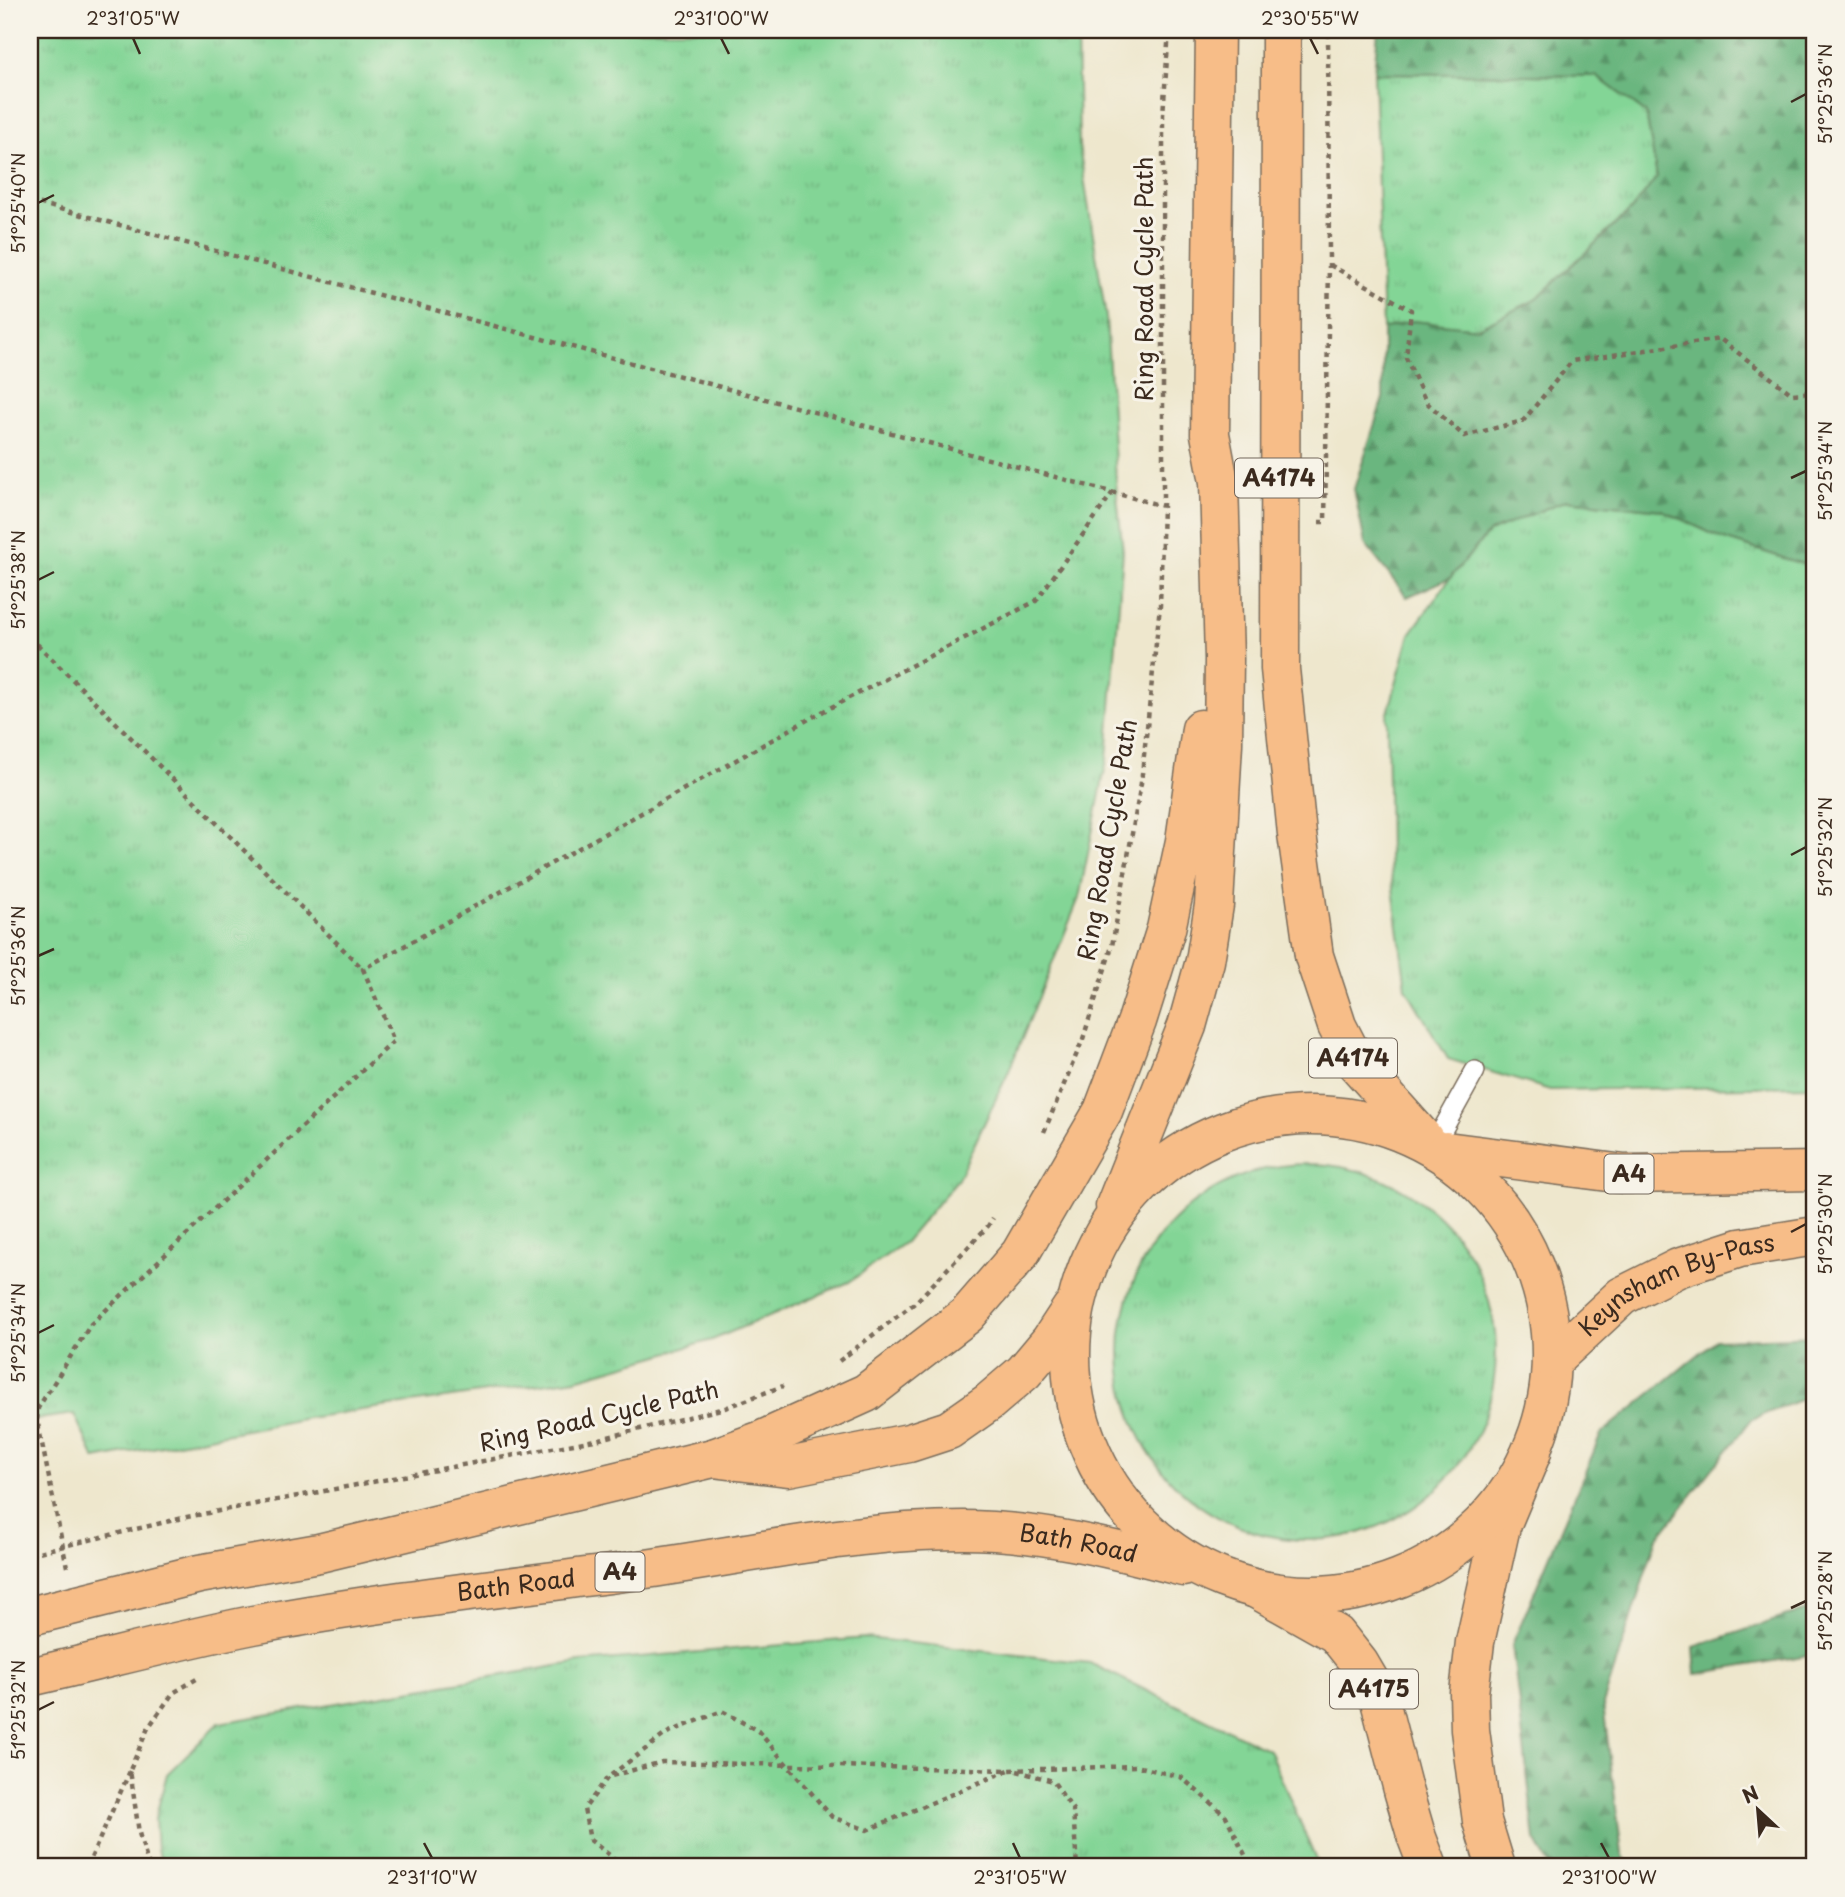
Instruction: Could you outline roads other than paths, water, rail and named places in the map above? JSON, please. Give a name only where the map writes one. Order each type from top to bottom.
[{"type":"main road","name":"A4174","points":[[1111,1218],[1187,1026],[1207,950],[1214,905],[1223,744],[1224,659],[1219,482],[1210,433],[1214,30]]},
{"type":"main road","name":"A4174","points":[[1281,30],[1280,669],[1298,844],[1314,956],[1337,1026],[1356,1063],[1434,1145]]},
{"type":"main road","points":[[30,1616],[199,1574],[319,1553],[713,1458],[762,1440],[866,1393],[967,1315],[1020,1254],[1103,1111],[1161,949],[1185,841],[1198,756],[1210,645],[1219,482]]},
{"type":"main road","points":[[1496,1867],[1482,1821],[1470,1730],[1469,1693],[1479,1618],[1501,1526],[1532,1452],[1547,1407],[1553,1360],[1552,1327],[1542,1280],[1530,1250],[1505,1208],[1474,1174],[1434,1145],[1375,1123],[1331,1118],[1275,1118],[1236,1127],[1191,1146],[1111,1218],[1089,1256],[1074,1305],[1069,1352],[1072,1392],[1080,1428],[1093,1459],[1114,1495],[1138,1523],[1172,1551],[1212,1574],[1258,1590],[1347,1592],[1394,1580],[1452,1550],[1491,1515],[1532,1452]]},
{"type":"main road","name":"A4","points":[[1434,1145],[1624,1174],[1815,1171]]},
{"type":"main road","name":"Keynsham By-Pass","points":[[1553,1360],[1622,1296],[1678,1268],[1740,1248],[1815,1236]]},
{"type":"main road","points":[[713,1458],[788,1467],[909,1443],[949,1430],[1024,1373],[1074,1305]]},
{"type":"main road","name":"Bath Road","points":[[30,1678],[291,1618],[808,1543],[920,1531],[966,1530],[1088,1542],[1212,1574]]},
{"type":"main road","name":"A4175","points":[[1258,1590],[1336,1634],[1359,1662],[1379,1697],[1410,1814],[1428,1867]]},
{"type":"lane","points":[[1434,1145],[1475,1071]]}]
